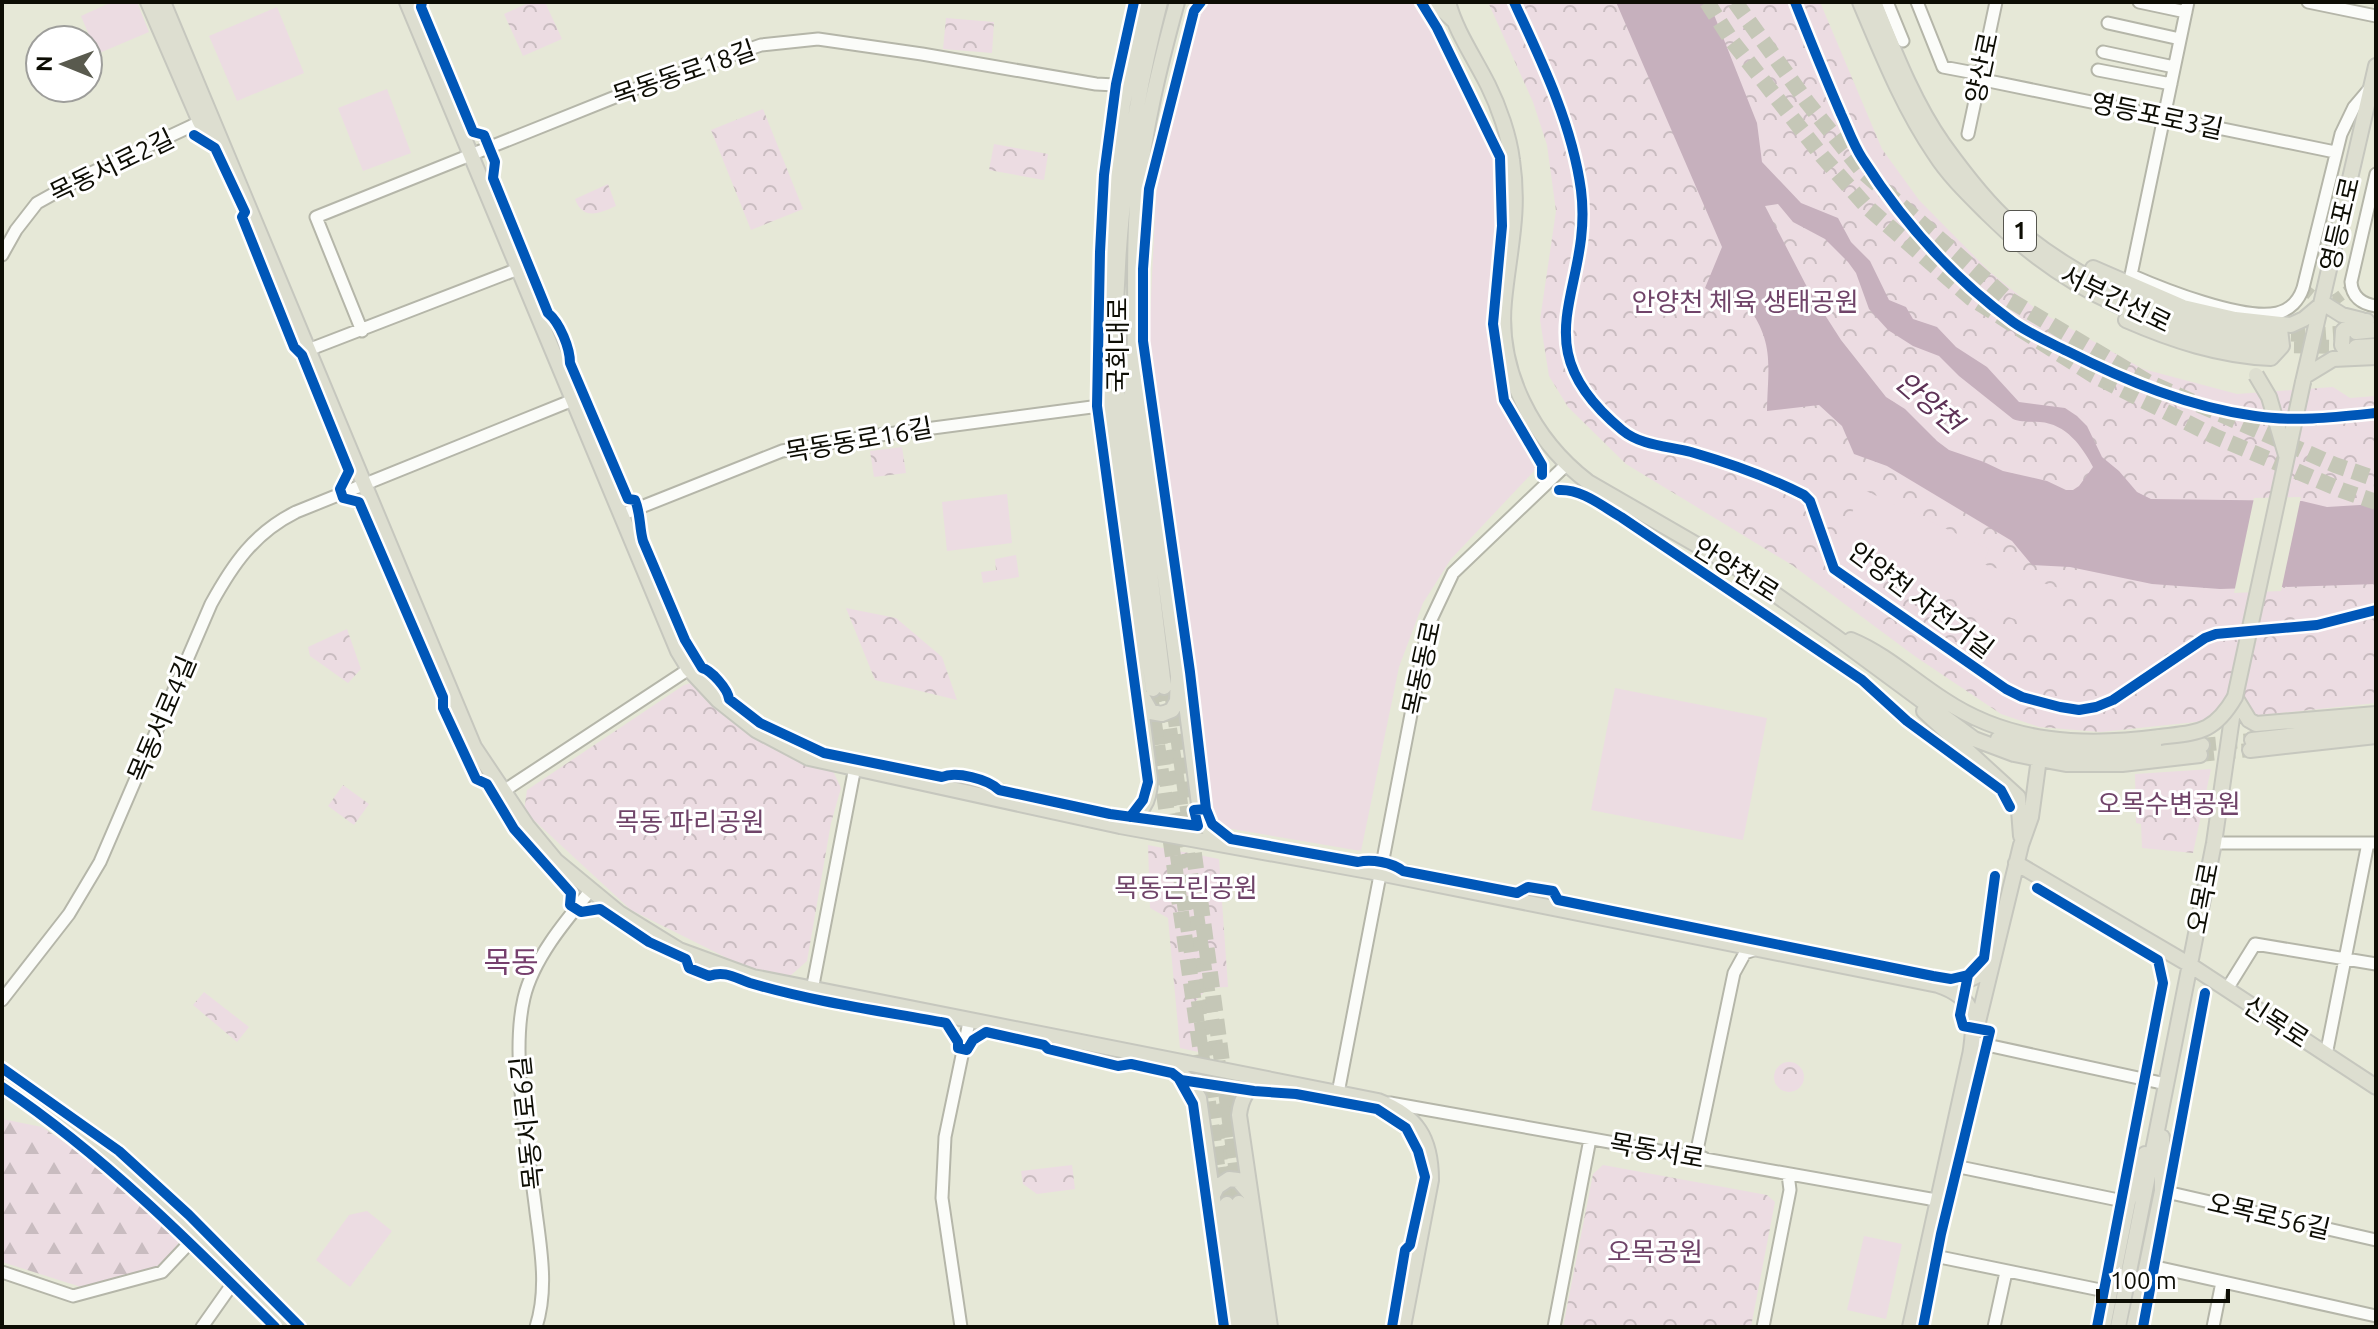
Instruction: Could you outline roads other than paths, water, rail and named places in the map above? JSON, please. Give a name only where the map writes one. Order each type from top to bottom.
[{"type":"main road","name":"목동서로","points":[[148,2],[200,122],[230,159]]},
{"type":"main road","name":"목동서로","points":[[163,2],[474,747],[502,792],[556,861],[619,913],[679,950],[753,977],[1378,1101],[1405,1115],[1417,1126],[1427,1146],[1431,1180],[1403,1327]]},
{"type":"main road","points":[[407,2],[678,651],[689,669],[718,700],[756,730],[800,755],[1120,826],[1379,873],[1938,985],[1959,994],[1968,1005],[1974,1028],[1972,1049]]},
{"type":"main road","points":[[1120,826],[1138,814],[1150,796],[1152,688],[1109,451],[1105,322],[1109,219],[1123,104],[1146,2]]},
{"type":"main road","name":"국회대로","points":[[1152,688],[1120,428],[1118,287],[1129,148],[1142,71],[1160,2]]},
{"type":"main road","name":"안양천로","points":[[1434,2],[1453,20],[1490,88],[1512,158],[1515,233],[1504,302],[1504,337],[1519,395],[1566,465],[1588,482],[1742,571],[1974,739],[2004,751],[2094,765],[2201,750]]},
{"type":"main road","points":[[1451,2],[1453,20]]},
{"type":"main road","name":"서부간선로","points":[[1860,2],[1902,98],[1936,156],[1967,193],[2053,270],[2110,303],[2209,337],[2273,335]]},
{"type":"main road","name":"서부간선로","points":[[1874,2],[1910,89],[1943,144],[2007,227]]},
{"type":"main road","name":"국회대로","points":[[1152,688],[1130,407],[1134,376],[1138,193],[1155,90],[1178,7]]},
{"type":"main road","name":"영등포로","points":[[2287,455],[2374,93],[2376,66]]},
{"type":"main road","points":[[2007,227],[2037,232],[2103,274],[2154,296],[2273,335],[2283,335],[2282,346],[2271,358],[2209,349],[2163,336],[2082,298],[2044,275],[2008,239],[2007,227]]},
{"type":"main road","points":[[2273,335],[2297,324],[2323,303],[2342,315],[2373,324]]},
{"type":"main road","points":[[2356,332],[2373,324]]},
{"type":"main road","points":[[2369,352],[2348,354],[2342,345],[2342,337],[2347,325],[2373,324]]},
{"type":"main road","points":[[2209,349],[2234,360],[2256,375],[2269,397],[2287,455]]},
{"type":"main road","points":[[2304,379],[2333,359],[2369,352]]},
{"type":"main road","points":[[1134,376],[1142,406],[1178,676],[1186,704],[1201,820],[1230,846]]},
{"type":"main road","name":"오목로","points":[[2118,1327],[2214,843],[2235,704],[2287,455]]},
{"type":"main road","points":[[1833,635],[1875,652],[1947,702],[2000,728],[2074,743],[2119,742],[2207,730],[2235,704],[2256,724],[2376,714]]},
{"type":"main road","points":[[1152,688],[1145,704],[1151,712],[1167,713],[1177,701],[1178,676]]},
{"type":"main road","points":[[1903,687],[1936,724],[2018,797],[2021,845]]},
{"type":"main road","points":[[2376,726],[2251,745],[2376,736]]},
{"type":"main road","points":[[1910,1327],[1936,1200],[2016,863],[2031,817],[2040,755]]},
{"type":"main road","name":"신목로","points":[[2016,863],[2190,965],[2376,1087]]},
{"type":"main road","points":[[1938,985],[1971,980],[1993,960]]},
{"type":"main road","points":[[1164,1059],[1189,1081],[1199,1098],[1231,1327]]},
{"type":"main road","points":[[2,1077],[115,1159],[291,1327]]},
{"type":"main road","points":[[1244,1327],[1239,1115],[1251,1086],[1264,1079]]},
{"type":"main road","name":"오목로","points":[[2134,1327],[2162,1191],[2162,1104]]},
{"type":"main road","name":"오목로","points":[[2103,1327],[2128,1202],[2162,1104]]},
{"type":"main road","points":[[1213,1195],[1217,1187],[1229,1179],[1245,1185],[1239,1201],[1256,1327]]},
{"type":"main road","points":[[1239,1201],[1270,1327]]},
{"type":"street","points":[[1887,2],[1903,41]]},
{"type":"street","name":"영등포로3길","points":[[1917,2],[1943,67],[2164,118],[2335,152]]},
{"type":"street","name":"양산로","points":[[1968,134],[1996,2]]},
{"type":"street","points":[[2139,2],[2187,7],[2131,275],[2168,292],[2205,303],[2270,314],[2293,305],[2303,288],[2335,152],[2347,120],[2374,93]]},
{"type":"street","points":[[2308,2],[2376,16]]},
{"type":"street","points":[[2108,23],[2180,39]]},
{"type":"street","name":"목동동로18길","points":[[362,331],[316,217],[635,89],[761,45],[818,39],[1096,84],[1115,85],[1129,72]]},
{"type":"street","points":[[2103,52],[2174,67]]},
{"type":"street","points":[[2098,70],[2171,84]]},
{"type":"street","name":"목동동로18길","points":[[1096,84],[1113,90],[1123,104]]},
{"type":"street","name":"목동서로2길","points":[[2,255],[37,203],[91,173],[200,122]]},
{"type":"street","points":[[2376,174],[2351,275],[2351,288],[2360,301],[2376,306]]},
{"type":"street","points":[[308,350],[518,269]]},
{"type":"street","name":"목동서로4길","points":[[2,1000],[69,914],[100,862],[211,604],[232,565],[274,523],[363,483],[573,400]]},
{"type":"street","name":"목동동로16길","points":[[621,515],[782,451],[1107,405]]},
{"type":"street","name":"목동동로","points":[[1338,1093],[1428,626],[1453,573],[1566,465]]},
{"type":"street","points":[[502,792],[689,669]]},
{"type":"street","points":[[812,990],[855,767]]},
{"type":"street","points":[[2214,843],[2372,843]]},
{"type":"street","name":"신목로","points":[[2326,1055],[2372,843]]},
{"type":"street","name":"목동서로6길","points":[[536,1327],[541,1307],[542,1259],[518,1056],[524,998],[558,930],[591,890]]},
{"type":"street","name":"신목로","points":[[2227,989],[2255,944],[2345,958]]},
{"type":"street","points":[[1707,1160],[1700,1157],[1697,1150],[1734,973],[1745,953],[1756,948]]},
{"type":"street","points":[[2345,958],[2376,964]]},
{"type":"street","points":[[961,1327],[942,1198],[945,1137],[969,1022]]},
{"type":"street","points":[[1972,1049],[2166,1084]]},
{"type":"street","name":"목동서로","points":[[1378,1101],[1936,1200]]},
{"type":"street","points":[[1554,1327],[1590,1139]]},
{"type":"street","points":[[1945,1164],[2128,1202]]},
{"type":"street","points":[[1763,1327],[1790,1190],[1788,1174]]},
{"type":"street","name":"오목로56길","points":[[2162,1191],[2376,1240]]},
{"type":"street","points":[[2,1272],[73,1296],[162,1272],[196,1236]]},
{"type":"street","points":[[1925,1254],[2110,1292]]},
{"type":"street","points":[[2147,1265],[2376,1316]]},
{"type":"street","points":[[1994,1327],[2006,1272]]},
{"type":"street","points":[[202,1327],[238,1276]]},
{"type":"street","points":[[2213,1327],[2222,1282]]},
{"type":"tunnel","points":[[1707,2],[1732,41],[1822,156],[1867,207],[1971,298],[2093,375],[2214,436],[2376,502]]},
{"type":"tunnel","points":[[1735,2],[1807,102],[1863,172],[2008,299],[2148,382],[2335,465],[2376,479]]},
{"type":"tunnel","points":[[2303,288],[2317,299],[2335,300],[2351,288]]},
{"type":"tunnel","points":[[2270,334],[2351,332]]},
{"type":"tunnel","points":[[2273,346],[2352,347]]},
{"type":"tunnel","points":[[1165,639],[1243,1218]]},
{"type":"tunnel","points":[[1147,674],[1225,1221]]},
{"type":"tunnel","points":[[1164,687],[1239,1203]]},
{"type":"tunnel","points":[[1153,689],[1227,1204]]},
{"type":"tunnel","points":[[2202,745],[2252,740]]},
{"type":"tunnel","points":[[2200,755],[2250,750]]},
{"type":"district","name":"목동","points":[[511,963]]},
{"type":"park label","name":"안양천 체육 생태공원","points":[[1745,302]]},
{"type":"park label","name":"오목수변공원","points":[[2169,804]]},
{"type":"park label","name":"목동 파리공원","points":[[690,822]]},
{"type":"park label","name":"목동근린공원","points":[[1186,888]]},
{"type":"park label","name":"오목공원","points":[[1655,1252]]},
{"type":"water label","name":"안양천","points":[[1929,402]]}]
